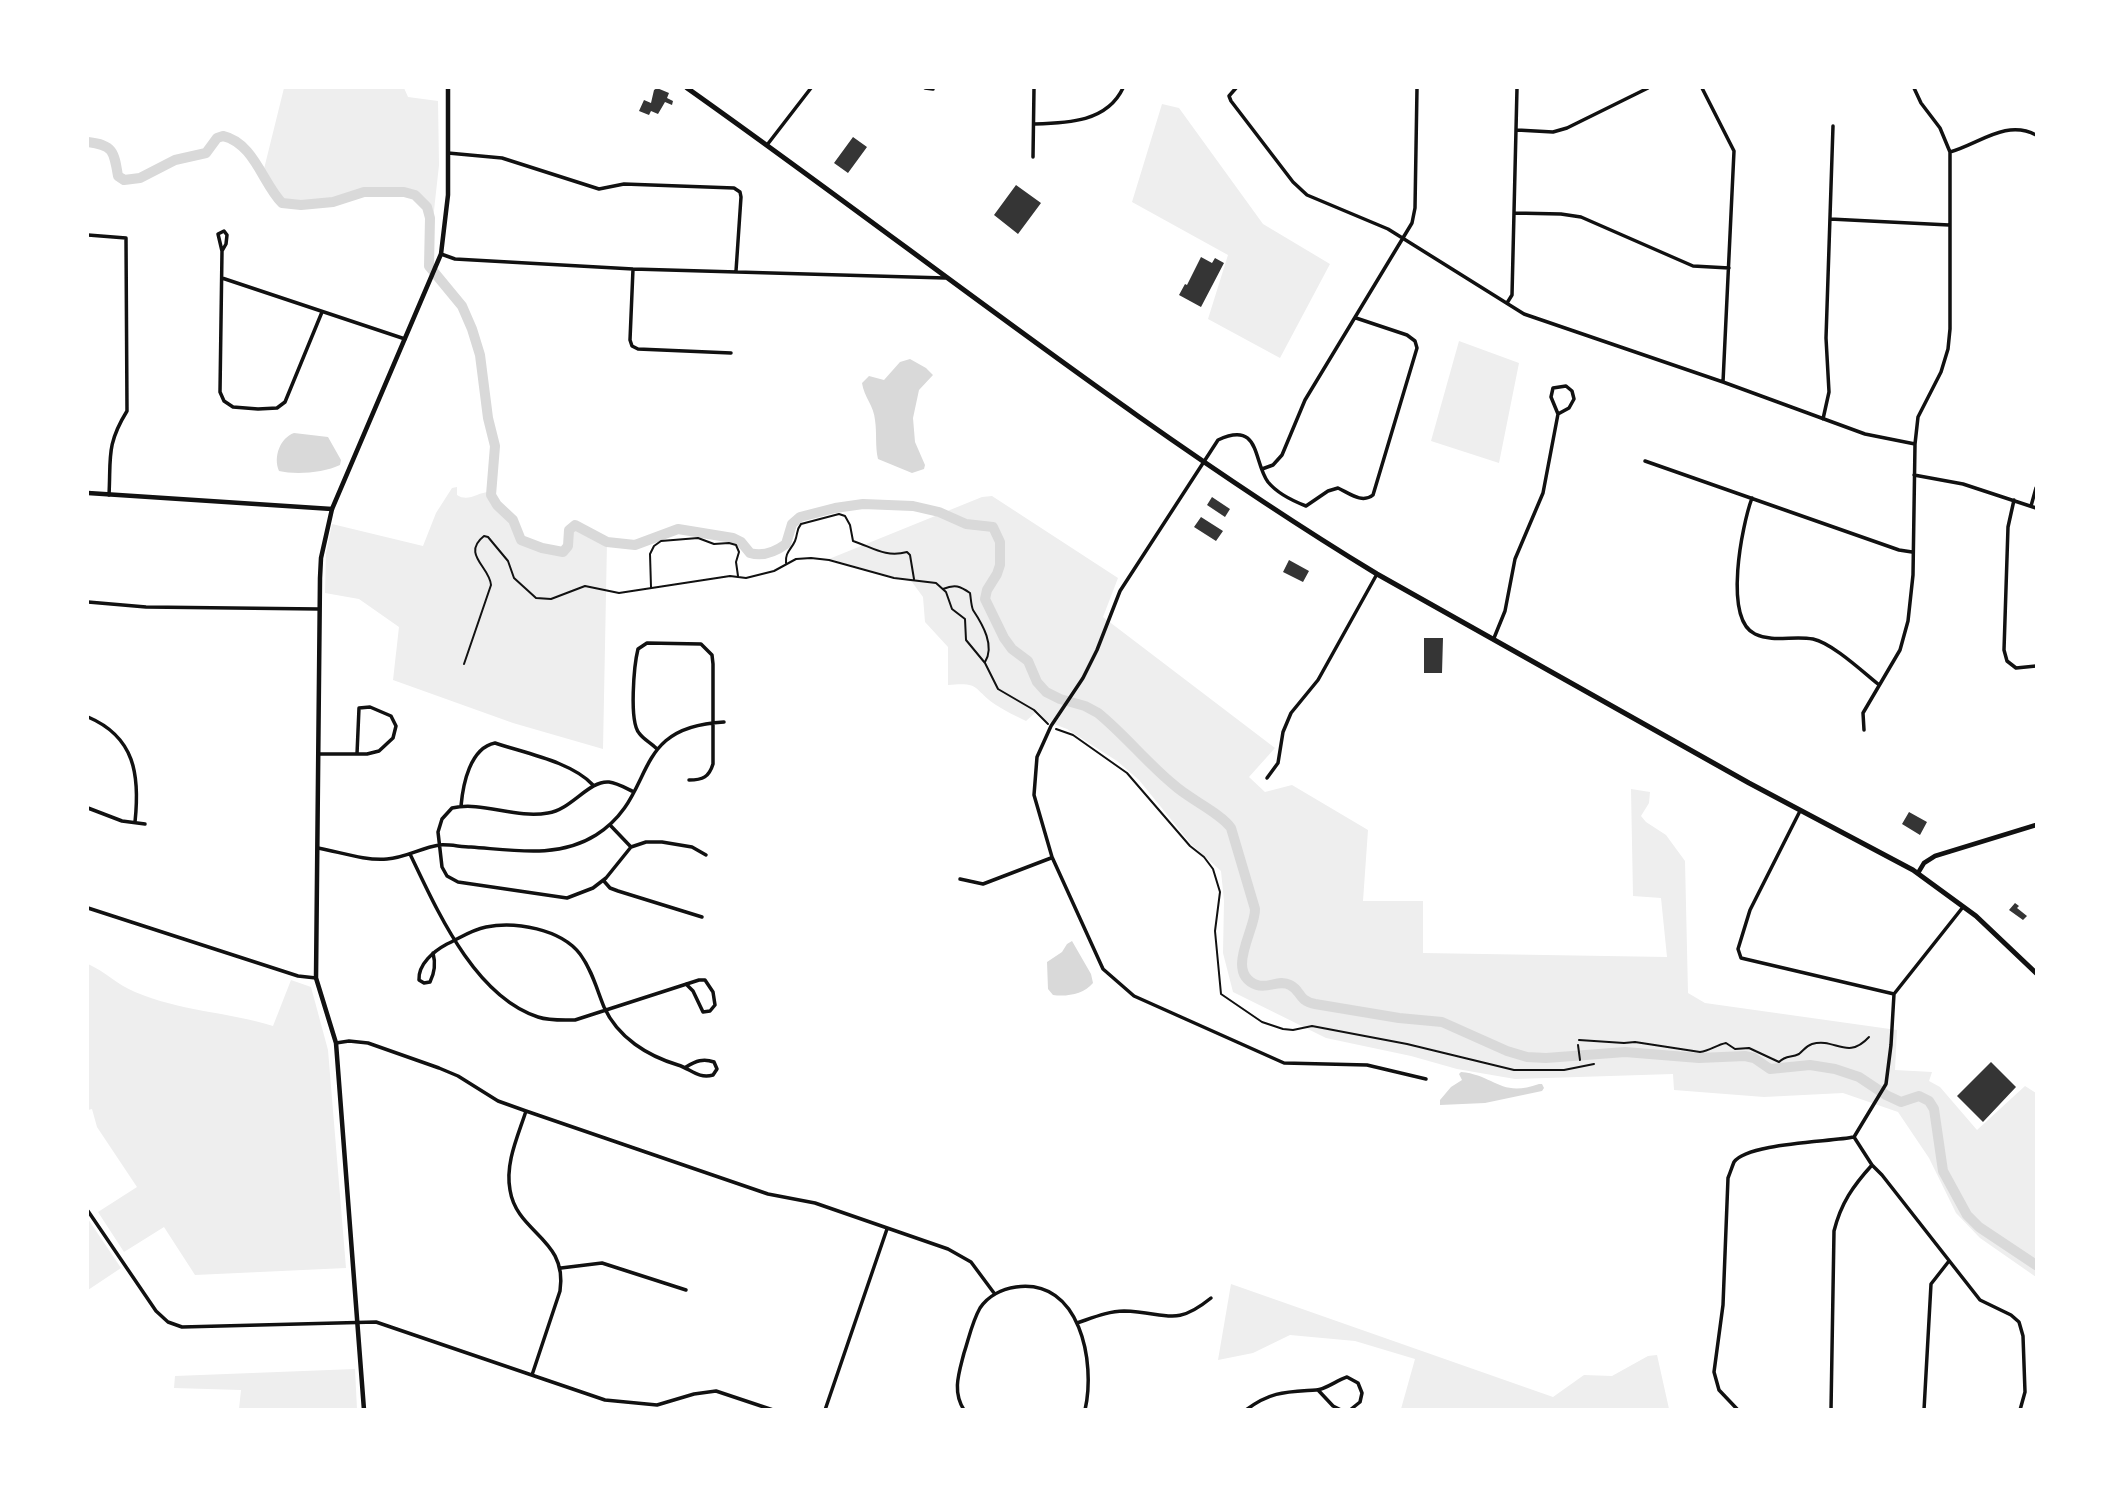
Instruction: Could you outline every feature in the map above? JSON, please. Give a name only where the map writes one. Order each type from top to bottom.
[{"type":"main road","points":[[364,1409],[336,1043],[316,978],[321,558],[332,509],[441,254],[447,205],[448,88]]},
{"type":"main road","points":[[687,88],[1203,462],[1377,575],[1800,811],[1918,873],[1964,906],[2036,973]]},
{"type":"main road","points":[[88,493],[332,509]]},
{"type":"main road","points":[[1918,873],[1924,863],[1935,856],[2036,825]]},
{"type":"street","points":[[767,145],[811,88]]},
{"type":"street","points":[[925,88],[933,89]]},
{"type":"street","points":[[1033,157],[1034,88]]},
{"type":"street","points":[[1034,124],[1061,123],[1096,115],[1110,106],[1123,88]]},
{"type":"street","points":[[1236,88],[1229,96],[1231,101],[1300,189],[1388,229],[1524,314],[1865,434],[1915,444]]},
{"type":"street","points":[[1262,469],[1273,465],[1282,455],[1305,400],[1412,223],[1415,208],[1417,88]]},
{"type":"street","points":[[1507,303],[1512,295],[1517,88]]},
{"type":"street","points":[[1516,130],[1553,132],[1567,128],[1648,88]]},
{"type":"street","points":[[1702,88],[1734,151],[1723,382]]},
{"type":"street","points":[[1864,730],[1863,713],[1900,650],[1908,621],[1913,575],[1914,475],[1918,417],[1941,372],[1948,349],[1950,329],[1950,152],[1940,128],[1921,103],[1914,88]]},
{"type":"street","points":[[1823,419],[1829,392],[1826,338],[1833,126]]},
{"type":"street","points":[[1950,152],[1967,148],[2007,129],[2023,129],[2036,135]]},
{"type":"street","points":[[448,153],[502,158],[599,189],[624,184],[734,188],[740,192],[741,197],[736,271]]},
{"type":"street","points":[[1514,213],[1581,217],[1693,266],[1729,268]]},
{"type":"street","points":[[1830,219],[1949,225]]},
{"type":"street","points":[[222,251],[227,235],[224,231],[218,234],[222,251],[220,392],[224,401],[233,407],[258,410],[277,408],[285,402],[322,312]]},
{"type":"street","points":[[88,235],[126,238],[127,411],[115,430],[110,450],[110,495]]},
{"type":"street","points":[[441,254],[455,259],[633,269],[947,278]]},
{"type":"street","points":[[633,269],[632,346],[638,349],[731,353]]},
{"type":"street","points":[[222,278],[405,339]]},
{"type":"street","points":[[1356,317],[1408,335],[1415,341],[1417,348],[1373,495],[1362,500],[1338,488],[1328,491],[1306,506],[1281,493],[1268,482],[1252,442],[1242,436],[1229,435],[1218,440],[1121,591],[1097,650],[1051,726],[1037,757],[1034,795],[1052,857],[1103,969],[1134,996],[1284,1063],[1367,1065],[1426,1079]]},
{"type":"street","points":[[1493,640],[1505,611],[1516,559],[1543,493],[1558,414],[1551,397],[1553,388],[1566,386],[1572,390],[1574,399],[1569,408],[1558,414]]},
{"type":"street","points":[[1645,461],[1899,550],[1912,552]]},
{"type":"street","points":[[1914,475],[1964,484],[2036,508]]},
{"type":"street","points":[[2031,506],[2036,488]]},
{"type":"street","points":[[1752,498],[1745,517],[1740,546],[1738,608],[1741,621],[1751,632],[1768,639],[1813,639],[1825,644],[1878,684]]},
{"type":"street","points":[[2014,500],[2008,527],[2004,650],[2007,661],[2016,668],[2036,666]]},
{"type":"street","points":[[1267,778],[1278,763],[1283,732],[1291,713],[1318,680],[1377,575]]},
{"type":"street","points":[[88,602],[146,607],[319,609]]},
{"type":"street","points":[[656,748],[638,732],[634,720],[635,661],[638,649],[647,643],[701,644],[708,650],[713,664],[713,764],[710,773],[701,780],[689,780]]},
{"type":"street","points":[[318,754],[357,754],[374,754],[389,743],[395,733],[395,721],[391,716],[370,706],[359,708],[357,754]]},
{"type":"street","points":[[88,717],[115,732],[132,760],[135,773],[135,822]]},
{"type":"street","points":[[318,848],[388,859],[440,845],[539,852],[584,841],[610,825],[623,812],[656,748],[692,726],[724,722]]},
{"type":"street","points":[[461,806],[462,793],[478,751],[495,743],[583,774],[593,785]]},
{"type":"street","points":[[634,792],[608,782],[593,785],[569,805],[552,813],[519,815],[461,806],[452,808],[442,819],[438,832],[442,867],[447,876],[458,882],[567,898],[581,894],[603,880],[631,847],[646,842],[692,847],[706,855]]},
{"type":"street","points":[[88,808],[122,821],[145,824]]},
{"type":"street","points":[[1800,811],[1750,910],[1738,949],[1741,958],[1894,994]]},
{"type":"street","points":[[610,825],[631,847]]},
{"type":"street","points":[[410,854],[446,927],[475,970],[522,1010],[554,1020],[575,1020],[686,984],[705,980],[709,983],[715,1005],[710,1011],[703,1012],[693,991],[686,984]]},
{"type":"street","points":[[960,879],[983,884],[1052,857]]},
{"type":"street","points":[[603,880],[610,888],[618,891],[702,917]]},
{"type":"street","points":[[1854,1138],[1875,1104],[1888,1074],[1894,994],[1964,906]]},
{"type":"street","points":[[88,908],[298,976],[316,978]]},
{"type":"street","points":[[433,953],[436,962],[434,975],[430,982],[424,983],[419,980],[419,975],[433,953],[467,933],[488,926],[514,925],[559,938],[580,953],[606,1011],[627,1038],[643,1051],[686,1067],[696,1074],[705,1077],[713,1075],[717,1069],[714,1062],[707,1059],[686,1067]]},
{"type":"street","points":[[336,1043],[368,1043],[458,1076],[499,1101],[526,1111],[768,1194],[815,1203],[962,1255],[971,1262],[994,1293]]},
{"type":"street","points":[[526,1111],[510,1161],[510,1190],[519,1213],[555,1254],[561,1268],[560,1291],[532,1375]]},
{"type":"street","points":[[1854,1138],[1872,1166],[1882,1175],[1980,1300],[2011,1315],[2019,1322],[2023,1336],[2025,1392],[2020,1409]]},
{"type":"street","points":[[1738,1409],[1719,1390],[1713,1372],[1723,1305],[1728,1178],[1735,1161],[1759,1148],[1854,1138]]},
{"type":"street","points":[[1831,1409],[1835,1231],[1847,1196],[1872,1166]]},
{"type":"street","points":[[88,1211],[156,1311],[168,1322],[182,1327],[376,1322],[605,1400],[657,1405],[694,1394],[716,1391],[773,1409]]},
{"type":"street","points":[[825,1409],[887,1229]]},
{"type":"street","points":[[1924,1409],[1931,1284],[1949,1261]]},
{"type":"street","points":[[561,1268],[602,1263],[686,1290]]},
{"type":"street","points":[[964,1409],[956,1388],[973,1323],[981,1306],[994,1293],[1030,1285],[1051,1292],[1066,1304],[1077,1323],[1089,1366],[1090,1390],[1085,1409]]},
{"type":"street","points":[[1077,1323],[1118,1312],[1181,1317],[1192,1313],[1211,1298]]},
{"type":"street","points":[[1246,1409],[1283,1391],[1318,1390],[1334,1380],[1347,1377],[1358,1382],[1362,1392],[1360,1402],[1350,1409]]},
{"type":"street","points":[[1318,1390],[1333,1406],[1341,1409]]},
{"type":"street","points":[[625,1409],[626,1404]]},
{"type":"path","points":[[786,563],[788,551],[801,524],[839,514],[845,516],[850,525],[853,541],[880,554],[898,555],[906,552],[910,555],[911,573],[915,580]]},
{"type":"path","points":[[464,664],[491,585],[491,579],[475,553],[477,543],[484,536],[488,537],[508,561],[514,578],[536,598],[551,598],[585,586],[619,593],[730,576],[746,578],[774,571],[786,563],[811,558],[829,560],[894,578],[930,581],[943,589],[952,609],[965,620],[969,647],[985,663],[998,690],[1034,710],[1051,726],[1073,735],[1122,768],[1190,846],[1209,863],[1220,891],[1215,931],[1221,994],[1262,1022],[1293,1030],[1312,1026],[1407,1044],[1514,1070],[1564,1070],[1594,1064]]},
{"type":"path","points":[[651,588],[650,554],[653,545],[661,541],[698,538],[714,544],[736,545],[739,552],[736,562],[738,578]]},
{"type":"path","points":[[943,589],[953,585],[961,586],[970,593],[971,607],[980,617],[991,648],[985,663]]},
{"type":"path","points":[[1578,1040],[1634,1042],[1700,1052],[1730,1043],[1735,1048],[1749,1048],[1779,1062],[1785,1056],[1796,1055],[1811,1044],[1820,1042],[1850,1049],[1862,1045],[1869,1037]]},
{"type":"path","points":[[1578,1045],[1580,1060]]},
{"type":"shaded area","points":[[284,88],[404,88],[408,97],[438,101],[439,165],[430,247],[427,209],[410,193],[364,192],[341,201],[312,204],[280,202],[263,173]]},
{"type":"shaded area","points":[[1162,104],[1179,108],[1263,224],[1330,264],[1280,358],[1208,319],[1228,255],[1132,202]]},
{"type":"shaded area","points":[[1459,341],[1519,363],[1499,463],[1431,441]]},
{"type":"shaded area","points":[[910,359],[933,375],[919,390],[913,418],[915,442],[925,465],[924,469],[912,473],[878,459],[874,415],[862,383],[869,376],[884,380],[900,362]]},
{"type":"shaded area","points":[[294,433],[328,437],[341,460],[340,465],[310,473],[279,471],[279,449],[285,439]]},
{"type":"shaded area","points":[[457,487],[457,495],[466,498],[491,492],[497,505],[514,522],[520,539],[531,545],[563,552],[568,546],[569,530],[575,525],[607,542],[603,749],[513,723],[393,680],[399,627],[359,599],[325,593],[326,553],[332,524],[423,546],[436,513],[452,488]]},
{"type":"shaded area","points":[[992,496],[1118,578],[1103,617],[1275,748],[1249,777],[1265,792],[1292,785],[1368,830],[1363,901],[1423,901],[1423,953],[1667,957],[1661,898],[1633,896],[1631,789],[1650,792],[1649,803],[1641,816],[1666,835],[1685,861],[1688,993],[1705,1003],[1897,1030],[1895,1070],[1932,1072],[1929,1081],[1940,1087],[1977,1130],[2025,1086],[2036,1093],[2036,1277],[1980,1238],[1956,1213],[1929,1158],[1898,1112],[1843,1093],[1764,1097],[1674,1090],[1673,1074],[1515,1079],[1457,1069],[1326,1038],[1233,992],[1223,953],[1224,901],[1221,871],[1191,844],[1139,780],[1117,761],[1067,729],[1046,721],[1037,711],[1026,721],[996,705],[972,686],[948,685],[948,647],[925,622],[923,597],[912,582],[829,559],[982,497]]},
{"type":"shaded area","points":[[1072,941],[1091,974],[1093,983],[1075,994],[1053,995],[1048,989],[1047,962]]},
{"type":"shaded area","points":[[88,964],[129,989],[152,998],[273,1026],[291,980],[311,987],[328,1050],[346,1268],[195,1275],[164,1227],[124,1252],[98,1212],[137,1187],[97,1127],[92,1109],[88,1110]]},
{"type":"shaded area","points":[[1461,1072],[1506,1087],[1526,1088],[1542,1084],[1544,1088],[1542,1091],[1485,1103],[1440,1105],[1440,1100],[1451,1087],[1462,1080],[1459,1074]]},
{"type":"shaded area","points":[[88,1219],[121,1268],[88,1290]]},
{"type":"shaded area","points":[[1231,1284],[1553,1397],[1584,1375],[1612,1376],[1648,1356],[1657,1355],[1669,1409],[1401,1409],[1415,1359],[1355,1341],[1290,1335],[1253,1353],[1218,1360]]},
{"type":"shaded area","points":[[355,1369],[357,1409],[239,1409],[241,1390],[174,1388],[175,1376]]},
{"type":"building","points":[[657,88],[669,93],[667,98],[673,101],[672,105],[665,102],[658,114],[651,111],[649,115],[639,111],[644,100],[651,103]]},
{"type":"building","points":[[853,137],[867,147],[848,173],[834,163]]},
{"type":"building","points":[[1016,185],[1041,203],[1018,234],[994,215]]},
{"type":"building","points":[[1201,257],[1212,263],[1215,258],[1224,263],[1201,307],[1179,295]]},
{"type":"building","points":[[1212,497],[1230,509],[1225,517],[1207,505]]},
{"type":"building","points":[[1201,517],[1223,531],[1216,541],[1194,527]]},
{"type":"building","points":[[1289,560],[1309,571],[1303,582],[1283,572]]},
{"type":"building","points":[[1424,638],[1443,638],[1442,673],[1424,673]]},
{"type":"building","points":[[1909,812],[1927,822],[1920,835],[1902,824]]},
{"type":"building","points":[[2015,903],[2027,916],[2023,920],[2009,910]]},
{"type":"building","points":[[1991,1062],[2016,1087],[1983,1122],[1957,1096]]},
{"type":"waterway","points":[[88,142],[103,145],[111,151],[118,176],[124,180],[140,178],[175,160],[206,153],[217,138],[223,136],[243,147],[282,203],[301,205],[333,202],[364,192],[404,192],[415,195],[427,207],[430,218],[429,266],[462,306],[480,355],[488,418],[495,446],[491,495],[497,505],[513,520],[521,540],[563,552],[568,546],[569,530],[575,525],[607,542],[635,545],[678,529],[733,538],[741,542],[750,553],[764,554],[786,544],[792,524],[800,517],[863,504],[913,506],[939,512],[966,524],[993,527],[1000,542],[1000,565],[985,599],[1004,638],[1012,649],[1028,661],[1037,682],[1046,692],[1098,713],[1180,790],[1220,817],[1231,828],[1255,909],[1244,950],[1243,971],[1247,979],[1257,985],[1286,983],[1294,987],[1302,998],[1315,1004],[1442,1022],[1527,1057],[1625,1052],[1699,1058],[1745,1056],[1754,1058],[1770,1069],[1810,1065],[1835,1069],[1859,1077],[1901,1102],[1919,1096],[1929,1101],[1934,1109],[1943,1171],[1967,1215],[1979,1227],[2036,1265]]}]
